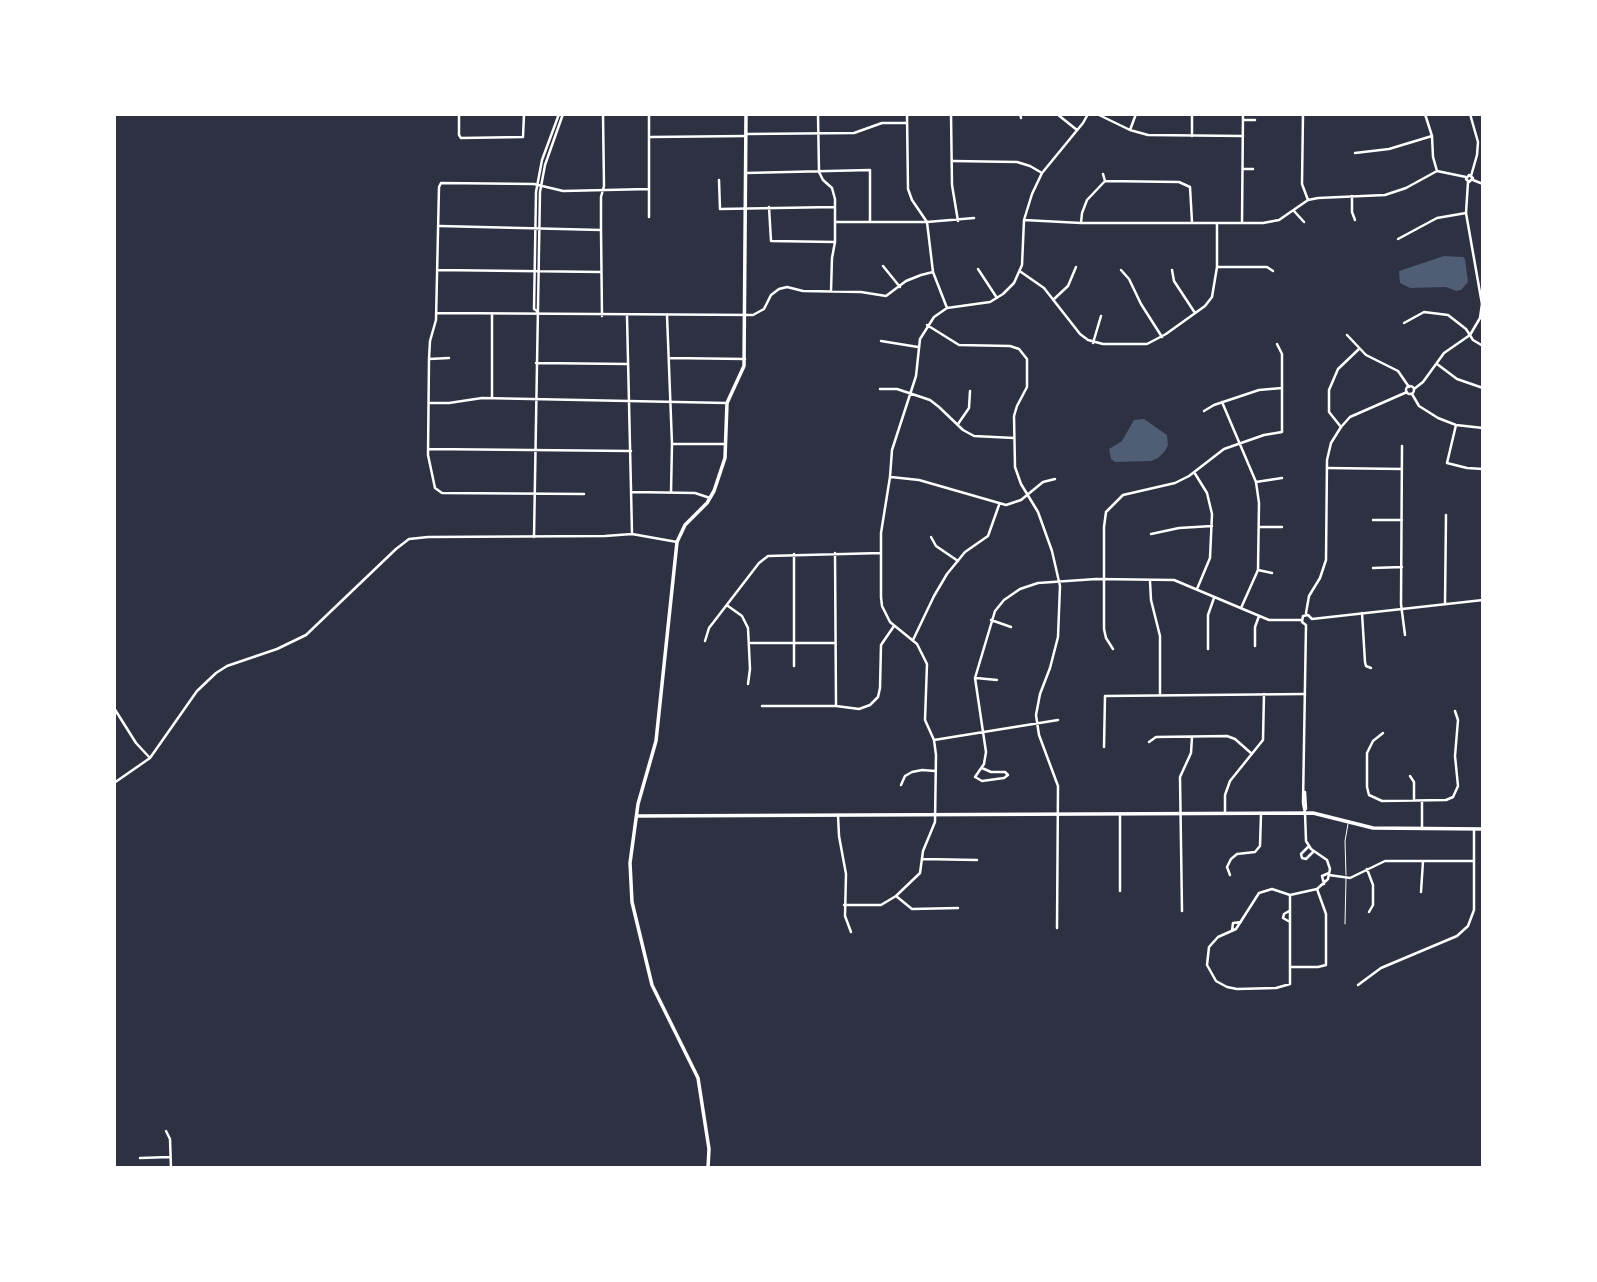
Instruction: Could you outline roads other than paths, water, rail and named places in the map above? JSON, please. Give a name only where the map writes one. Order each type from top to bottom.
[{"type":"main road","points":[[708,1168],[709,1149],[698,1078],[652,985],[632,901],[630,863],[639,798],[656,741],[677,542],[685,524],[710,498],[724,464],[727,403],[743,370],[745,359],[746,114]]},
{"type":"main road","points":[[637,816],[1305,813],[1324,814],[1373,828],[1483,829]]},
{"type":"street","points":[[459,114],[460,137],[524,137],[524,114]]},
{"type":"street","points":[[534,537],[539,184],[561,114]]},
{"type":"street","points":[[602,316],[603,114]]},
{"type":"street","points":[[649,114],[649,217]]},
{"type":"street","points":[[818,114],[819,172],[832,188],[835,207],[831,292]]},
{"type":"street","points":[[906,114],[908,189],[927,222],[933,272],[947,308]]},
{"type":"street","points":[[951,114],[952,185],[958,221]]},
{"type":"street","points":[[1057,114],[1077,130]]},
{"type":"street","points":[[844,905],[881,905],[895,896],[917,876],[926,843],[934,826],[936,755],[934,740],[925,720],[927,664],[919,647],[894,626],[882,606],[881,533],[893,444],[916,376],[918,347],[927,325],[947,308],[986,303],[1013,285],[1020,272],[1024,220],[1032,194],[1042,173],[1088,114]]},
{"type":"street","points":[[1097,114],[1130,130],[1156,135],[1243,135]]},
{"type":"street","points":[[1130,130],[1136,114]]},
{"type":"street","points":[[1192,114],[1192,136]]},
{"type":"street","points":[[1242,223],[1243,114]]},
{"type":"street","points":[[1303,114],[1303,184],[1308,200]]},
{"type":"street","points":[[1425,114],[1432,136],[1437,171]]},
{"type":"street","points":[[1412,394],[1447,351],[1470,335],[1479,321],[1483,304],[1466,213],[1478,142],[1470,114]]},
{"type":"street","points":[[1243,120],[1255,120]]},
{"type":"street","points":[[649,137],[854,133],[882,124],[907,123]]},
{"type":"street","points":[[1355,153],[1390,149],[1432,136]]},
{"type":"street","points":[[1478,142],[1483,142]]},
{"type":"street","points":[[952,161],[1017,162],[1042,173]]},
{"type":"street","points":[[1243,169],[1253,169]]},
{"type":"street","points":[[745,173],[870,170],[870,222]]},
{"type":"street","points":[[1024,220],[1082,223],[1274,222],[1308,200],[1328,196],[1385,195],[1406,188],[1437,171],[1466,177],[1483,184]]},
{"type":"street","points":[[1103,174],[1105,181]]},
{"type":"street","points":[[719,180],[720,209],[835,207]]},
{"type":"street","points":[[1082,223],[1082,213],[1087,200],[1105,181],[1179,182],[1190,187]]},
{"type":"street","points":[[584,494],[438,491],[428,449],[429,359],[436,313],[441,183],[539,184],[563,191],[649,189]]},
{"type":"street","points":[[1190,187],[1196,183]]},
{"type":"street","points":[[1190,187],[1192,223]]},
{"type":"street","points":[[1352,196],[1355,220]]},
{"type":"street","points":[[769,207],[771,241],[835,242]]},
{"type":"street","points":[[1294,211],[1304,222]]},
{"type":"street","points":[[1398,239],[1437,218],[1466,213]]},
{"type":"street","points":[[835,222],[927,222],[974,218]]},
{"type":"street","points":[[1020,272],[1036,281],[1080,334],[1093,343],[1147,344],[1162,337],[1212,297],[1217,267],[1217,223]]},
{"type":"street","points":[[438,226],[601,230]]},
{"type":"street","points":[[883,266],[900,287]]},
{"type":"street","points":[[1053,300],[1068,286],[1076,267]]},
{"type":"street","points":[[1217,267],[1267,267],[1273,271]]},
{"type":"street","points":[[978,269],[997,298]]},
{"type":"street","points":[[438,270],[601,272]]},
{"type":"street","points":[[1121,270],[1129,279],[1162,337]]},
{"type":"street","points":[[1172,270],[1174,281],[1195,313]]},
{"type":"street","points":[[436,313],[745,316],[759,314],[771,295],[787,287],[803,291],[886,296],[921,275],[933,272]]},
{"type":"street","points":[[1404,323],[1424,312],[1444,314],[1458,321],[1473,341],[1483,346]]},
{"type":"street","points":[[492,314],[492,398]]},
{"type":"street","points":[[667,315],[671,492]]},
{"type":"street","points":[[627,316],[632,534]]},
{"type":"street","points":[[1093,343],[1101,316]]},
{"type":"street","points":[[927,325],[959,345],[1014,347],[1023,353],[1027,363],[1027,387],[1015,410],[1016,472],[1038,512],[1059,581],[1058,637],[1037,705],[1037,724],[1056,778],[1057,928]]},
{"type":"street","points":[[1347,335],[1370,358],[1398,371],[1409,387],[1414,389]]},
{"type":"street","points":[[881,341],[918,347]]},
{"type":"street","points":[[1113,649],[1104,629],[1106,512],[1121,496],[1173,484],[1194,472],[1219,452],[1264,435],[1282,432],[1282,355],[1277,344]]},
{"type":"street","points":[[1341,427],[1329,412],[1329,390],[1338,369],[1359,349]]},
{"type":"street","points":[[429,359],[449,358]]},
{"type":"street","points":[[669,358],[745,359]]},
{"type":"street","points":[[536,363],[627,364]]},
{"type":"street","points":[[1436,364],[1457,379],[1483,388]]},
{"type":"street","points":[[1407,392],[1409,387]]},
{"type":"street","points":[[1204,411],[1259,390],[1282,388]]},
{"type":"street","points":[[880,389],[897,389],[911,393],[940,407],[974,436],[1014,438]]},
{"type":"street","points":[[958,424],[969,408],[970,391]]},
{"type":"street","points":[[982,768],[1008,775],[1004,778],[978,780],[975,777],[982,768],[986,752],[975,678],[991,620],[1001,603],[1015,591],[1034,584],[1059,581],[1174,580],[1259,617],[1278,622],[1302,620],[1326,561],[1327,468],[1331,443],[1341,427],[1359,412],[1407,392],[1412,394],[1427,412],[1456,425],[1483,428]]},
{"type":"street","points":[[429,404],[492,398],[727,403]]},
{"type":"street","points":[[1222,402],[1237,444],[1256,482],[1259,503],[1258,570],[1241,608]]},
{"type":"street","points":[[1456,425],[1447,463],[1483,469]]},
{"type":"street","points":[[672,444],[726,444]]},
{"type":"street","points":[[1402,446],[1402,609],[1405,635]]},
{"type":"street","points":[[428,449],[631,451]]},
{"type":"street","points":[[1327,468],[1402,468]]},
{"type":"street","points":[[1194,472],[1210,501],[1212,526],[1210,558],[1197,589]]},
{"type":"street","points":[[890,477],[919,480],[999,504],[1016,503],[1043,482],[1055,479]]},
{"type":"street","points":[[1256,482],[1282,478]]},
{"type":"street","points":[[632,492],[695,493],[710,498]]},
{"type":"street","points":[[913,640],[934,596],[958,561],[969,549],[988,536],[999,504]]},
{"type":"street","points":[[1445,604],[1446,515]]},
{"type":"street","points":[[1373,520],[1402,520]]},
{"type":"street","points":[[1152,534],[1179,528],[1212,526]]},
{"type":"street","points":[[1259,527],[1283,527]]},
{"type":"street","points":[[114,783],[150,758],[197,691],[216,673],[306,635],[406,541],[428,537],[632,534],[677,542]]},
{"type":"street","points":[[930,537],[936,546],[958,561]]},
{"type":"street","points":[[835,553],[836,706]]},
{"type":"street","points":[[705,641],[709,628],[763,559],[774,554],[881,553]]},
{"type":"street","points":[[794,554],[794,666]]},
{"type":"street","points":[[1373,568],[1402,567]]},
{"type":"street","points":[[1258,570],[1272,573]]},
{"type":"street","points":[[1151,579],[1151,600],[1160,636],[1160,695]]},
{"type":"street","points":[[1208,649],[1208,615],[1214,598]]},
{"type":"street","points":[[1306,615],[1312,619],[1483,600]]},
{"type":"street","points":[[727,605],[746,621],[750,643],[748,684]]},
{"type":"street","points":[[1362,613],[1365,662],[1366,666],[1371,668]]},
{"type":"street","points":[[1255,646],[1255,627],[1259,617]]},
{"type":"street","points":[[1306,625],[1312,619]]},
{"type":"street","points":[[991,620],[1011,627]]},
{"type":"street","points":[[1290,895],[1290,984],[1276,988],[1237,989],[1216,981],[1208,969],[1208,952],[1215,939],[1232,932],[1241,922],[1257,896],[1272,889],[1290,895],[1317,889],[1330,874],[1327,860],[1308,847],[1305,836],[1306,625],[1302,620]]},
{"type":"street","points":[[762,706],[836,706],[859,709],[870,705],[878,697],[880,688],[881,645],[894,626]]},
{"type":"street","points":[[750,643],[835,643]]},
{"type":"street","points":[[975,678],[997,680]]},
{"type":"street","points":[[1225,813],[1227,786],[1261,744],[1264,736],[1264,694]]},
{"type":"street","points":[[1104,747],[1105,695],[1306,694]]},
{"type":"street","points":[[114,708],[136,743],[150,758]]},
{"type":"street","points":[[1383,733],[1373,741],[1367,753],[1367,787],[1370,795],[1382,801],[1441,801],[1453,797],[1458,786],[1455,756],[1458,720],[1455,711]]},
{"type":"street","points":[[934,740],[1058,720]]},
{"type":"street","points":[[1149,742],[1156,737],[1231,737],[1252,754]]},
{"type":"street","points":[[1182,911],[1180,777],[1191,753],[1192,737]]},
{"type":"street","points":[[901,785],[905,776],[912,772],[935,771]]},
{"type":"street","points":[[1409,776],[1414,782],[1414,801]]},
{"type":"street","points":[[1422,801],[1422,829]]},
{"type":"street","points":[[1120,813],[1120,891]]},
{"type":"street","points":[[1230,875],[1227,867],[1234,855],[1252,853],[1260,846],[1261,814]]},
{"type":"street","points":[[838,815],[846,874],[844,905],[850,932]]},
{"type":"street","points":[[1359,985],[1381,968],[1453,938],[1465,929],[1474,909],[1474,829]]},
{"type":"street","points":[[1308,847],[1301,854],[1302,858],[1307,859],[1314,851]]},
{"type":"street","points":[[922,859],[977,860]]},
{"type":"street","points":[[1330,874],[1354,877],[1385,861],[1474,862]]},
{"type":"street","points":[[1421,892],[1423,861]]},
{"type":"street","points":[[1367,869],[1373,885],[1373,905],[1369,912]]},
{"type":"street","points":[[1290,967],[1326,965],[1326,914],[1317,889]]},
{"type":"street","points":[[895,896],[912,909],[958,908]]},
{"type":"street","points":[[1290,911],[1283,915],[1290,922]]},
{"type":"street","points":[[166,1131],[170,1139],[171,1168]]},
{"type":"street","points":[[141,1158],[170,1157]]},
{"type":"lane","points":[[1345,925],[1345,838],[1349,822]]},
{"type":"water","points":[[1444,256],[1465,259],[1468,282],[1461,290],[1446,287],[1410,288],[1400,283],[1399,271]]},
{"type":"water","points":[[1144,419],[1167,435],[1168,445],[1165,451],[1151,461],[1115,462],[1111,459],[1109,449],[1122,441],[1134,420]]}]
